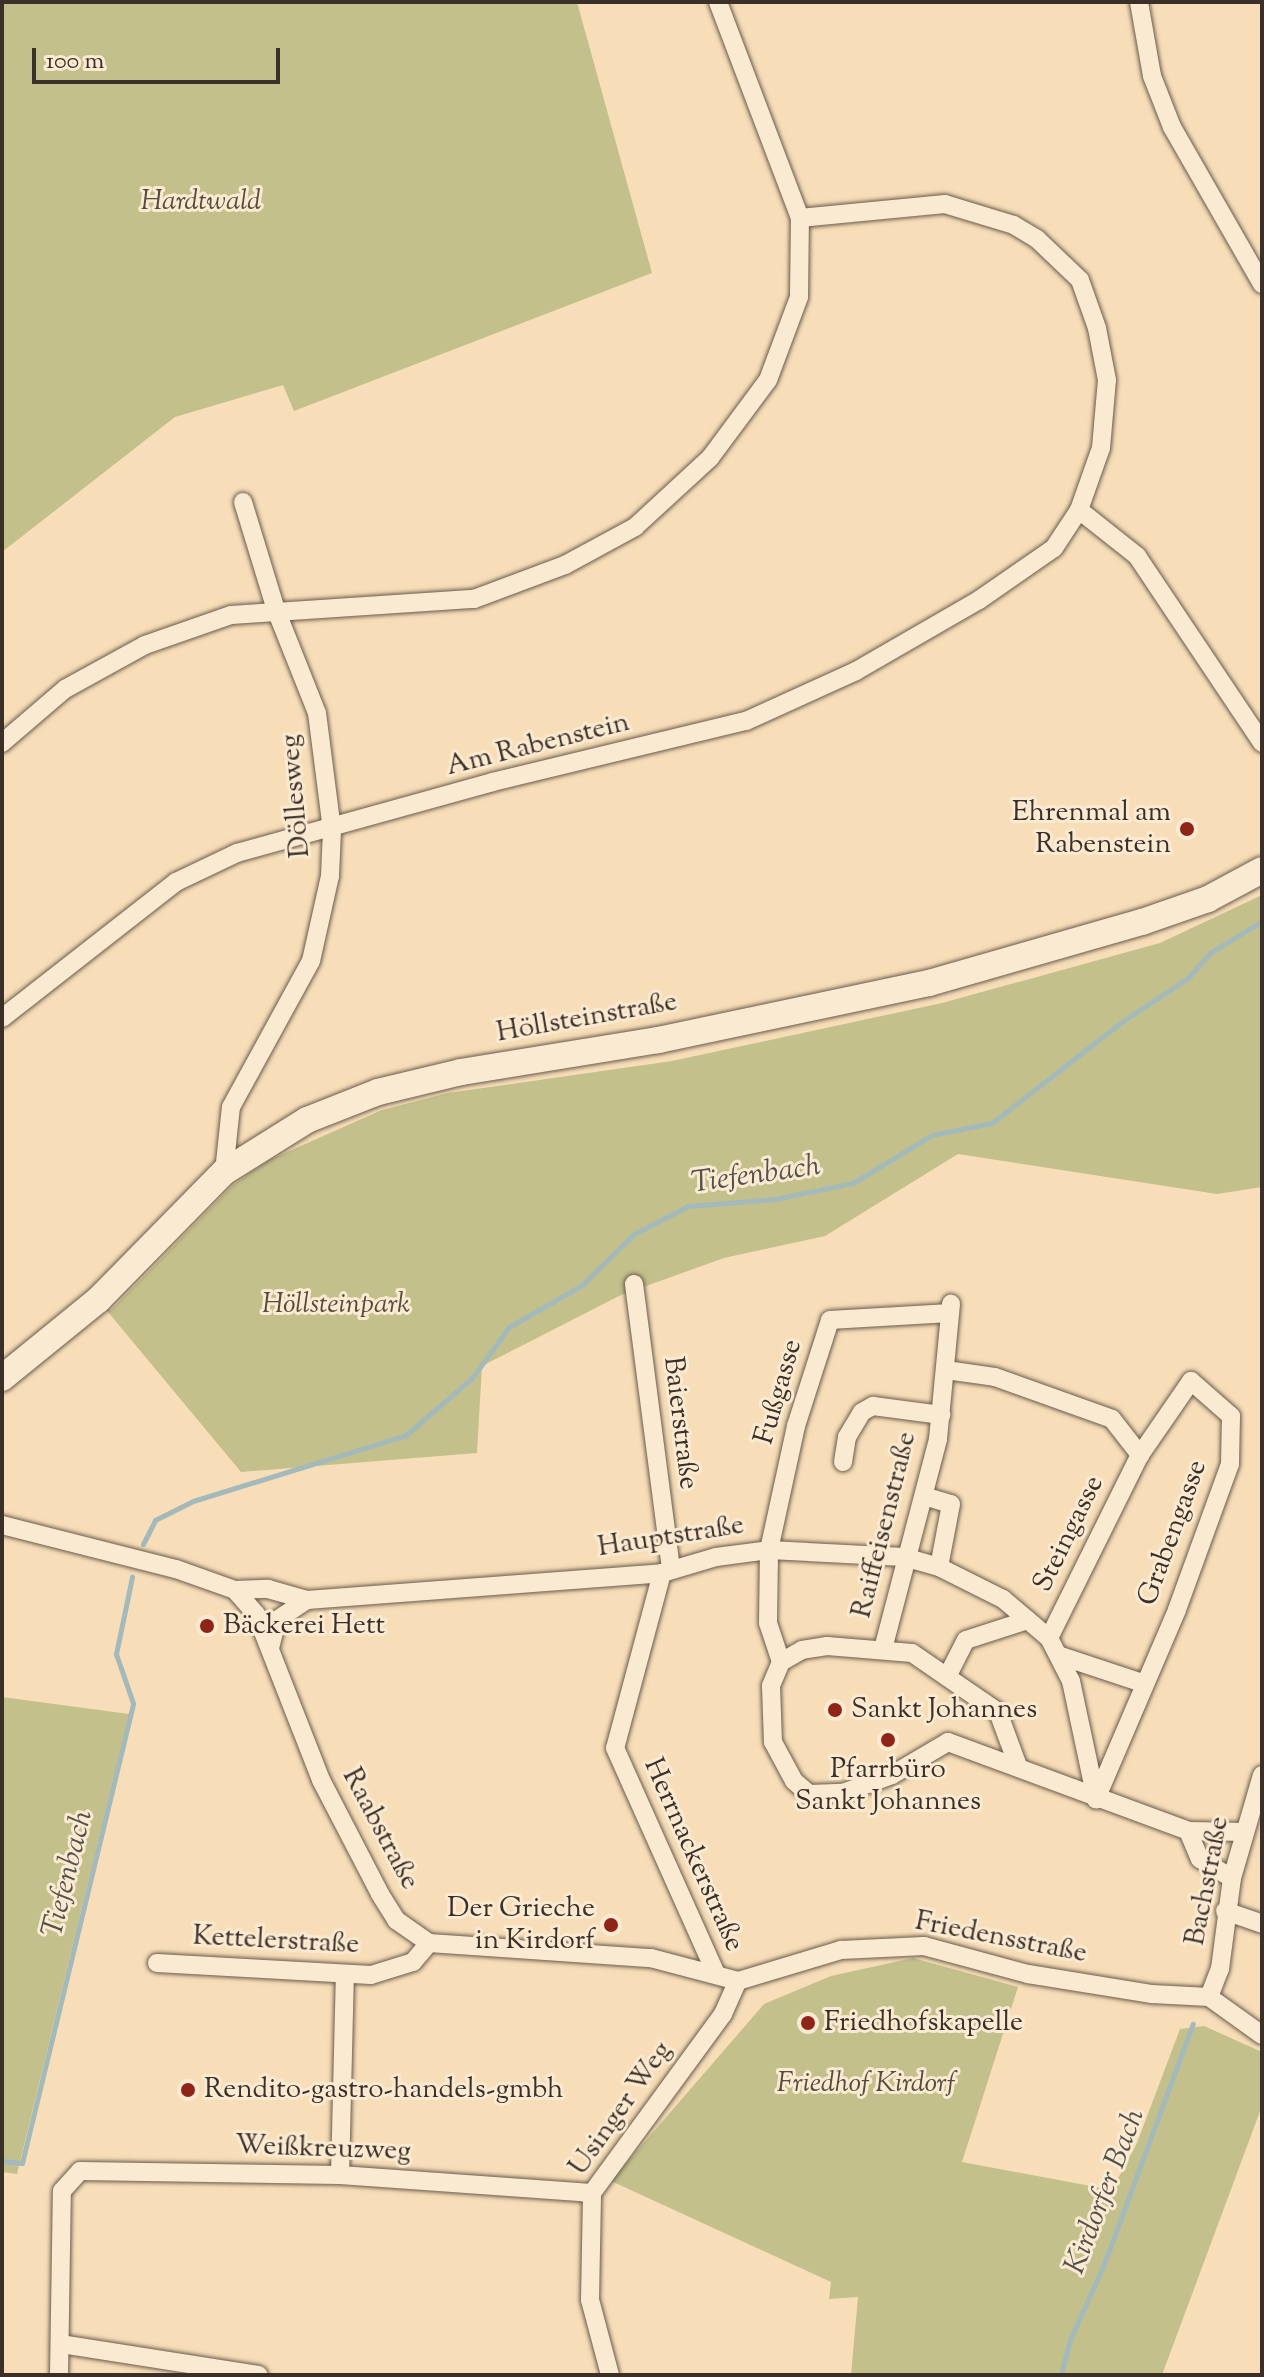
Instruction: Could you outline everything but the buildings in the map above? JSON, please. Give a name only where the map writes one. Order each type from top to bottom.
[{"type":"street","points":[[2,743],[65,689],[145,645],[231,615],[474,599],[565,565],[635,527],[710,458],[768,380],[799,297],[800,218],[718,2]]},
{"type":"street","points":[[1139,2],[1152,76],[1172,127],[1262,284]]},
{"type":"street","name":"Am Rabenstein","points":[[2,1018],[176,882],[237,853],[332,830],[493,782],[746,721],[856,671],[979,600],[1054,548],[1079,510],[1101,448],[1107,380],[1097,328],[1080,280],[1037,239],[1014,225],[945,204],[800,218]]},
{"type":"street","name":"Döllesweg","points":[[224,1172],[231,1107],[311,961],[330,876],[332,830],[317,713],[276,610],[243,502]]},
{"type":"street","points":[[1079,510],[1137,556],[1262,743]]},
{"type":"street","name":"Höllsteinstraße","points":[[2,1378],[98,1300],[224,1172],[307,1120],[378,1092],[929,983],[1155,917],[1208,899],[1262,870]]},
{"type":"street","name":"Baierstraße","points":[[634,1284],[666,1572]]},
{"type":"street","name":"Raiffeisenstraße","points":[[883,1649],[904,1557],[924,1496],[941,1415],[951,1307]]},
{"type":"street","name":"Fußgasse","points":[[769,1550],[796,1426],[830,1320],[951,1307]]},
{"type":"street","points":[[946,1370],[995,1377],[1112,1419],[1140,1455]]},
{"type":"street","name":"Grabengasse","points":[[1096,1799],[1142,1683],[1177,1610],[1230,1464],[1231,1416],[1191,1381],[1140,1455]]},
{"type":"street","name":"Raiffeisenstraße","points":[[843,1462],[847,1437],[862,1412],[873,1406],[941,1415]]},
{"type":"street","name":"Steingasse","points":[[1049,1638],[1140,1455]]},
{"type":"street","points":[[924,1496],[951,1504],[939,1567]]},
{"type":"street","points":[[2,1525],[176,1569],[235,1590]]},
{"type":"street","points":[[769,1550],[768,1623],[781,1662]]},
{"type":"street","name":"Hauptstraße","points":[[235,1590],[268,1589],[307,1600],[666,1572],[716,1557],[769,1550],[904,1557],[939,1567],[1003,1599],[1049,1638],[1061,1656],[1096,1799]]},
{"type":"street","name":"Herrnackerstraße","points":[[666,1572],[615,1748],[716,1974]]},
{"type":"street","name":"Raabstraße","points":[[235,1590],[256,1614],[321,1780],[380,1894],[396,1920],[429,1943]]},
{"type":"street","points":[[270,1648],[277,1620],[307,1600]]},
{"type":"street","points":[[948,1675],[966,1640],[1028,1620]]},
{"type":"street","points":[[1018,1766],[998,1712],[912,1653],[827,1646],[802,1650],[781,1662],[771,1686],[769,1722],[780,1758],[809,1794],[843,1793],[892,1775],[948,1742],[1188,1831],[1245,1832]]},
{"type":"street","points":[[1061,1656],[1142,1683]]},
{"type":"street","name":"Bachstraße","points":[[1209,1997],[1220,1969],[1225,1911],[1232,1878],[1262,1775]]},
{"type":"street","points":[[1188,1831],[1200,1859],[1232,1878]]},
{"type":"street","points":[[1225,1911],[1262,1924]]},
{"type":"street","points":[[429,1943],[651,1958],[738,1981]]},
{"type":"street","name":"Kettelerstraße","points":[[157,1963],[371,1975],[413,1962],[429,1943]]},
{"type":"street","name":"Friedensstraße","points":[[738,1981],[841,1950],[894,1945],[924,1946],[1043,1977],[1209,1997]]},
{"type":"street","points":[[340,2175],[345,1975]]},
{"type":"street","name":"Usinger Weg","points":[[610,2375],[590,2300],[592,2193],[723,2014],[738,1981]]},
{"type":"street","points":[[1209,1997],[1262,2035]]},
{"type":"street","name":"Weißkreuzweg","points":[[61,2344],[62,2191],[70,2176],[88,2170],[340,2175],[592,2193]]},
{"type":"street","points":[[59,2375],[61,2344],[259,2375]]},
{"type":"green space","name":"Hardtwald","points":[[2,2],[577,2],[652,273],[294,411],[283,385],[175,417],[2,552]]},
{"type":"green space","name":"Höllsteinpark","points":[[1262,895],[1262,1187],[1217,1194],[958,1154],[825,1236],[724,1258],[621,1295],[482,1366],[477,1453],[241,1472],[98,1300],[111,1310],[233,1185],[269,1160],[382,1110],[448,1093],[672,1061],[942,1003],[1160,943]]},
{"type":"green space","points":[[2,1697],[129,1714],[17,2174],[2,2172]]},
{"type":"green space","name":"Friedhof Kirdorf","points":[[913,1958],[1018,1987],[962,2162],[1112,2190],[1137,2143],[1180,2029],[1204,2026],[1262,2052],[1262,2106],[1162,2375],[851,2375],[858,2297],[829,2299],[831,2282],[611,2181],[764,2004],[831,1976]]},
{"type":"waterway","name":"Tiefenbach","points":[[143,1544],[155,1520],[193,1501],[406,1435],[472,1378],[509,1327],[582,1285],[634,1234],[688,1206],[775,1199],[853,1183],[932,1135],[992,1123],[1123,1021],[1188,978],[1210,953],[1262,921]]},
{"type":"waterway","name":"Tiefenbach","points":[[2,2161],[22,2163],[133,1703],[116,1654],[132,1577]]},
{"type":"waterway","name":"Kirdorfer Bach","points":[[1061,2375],[1069,2342],[1104,2264],[1193,2024]]},
{"type":"place","name":"Ehrenmal am Rabenstein","points":[[1187,829]]},
{"type":"place","name":"Bäckerei Hett","points":[[207,1626]]},
{"type":"place","name":"Sankt Johannes","points":[[835,1710]]},
{"type":"place","name":"Pfarrbüro Sankt Johannes","points":[[888,1740]]},
{"type":"place","name":"Der Grieche in Kirdorf","points":[[611,1925]]},
{"type":"place","name":"Friedhofskapelle","points":[[808,2023]]},
{"type":"place","name":"Rendito-gastro-handels-gmbh","points":[[188,2090]]}]
